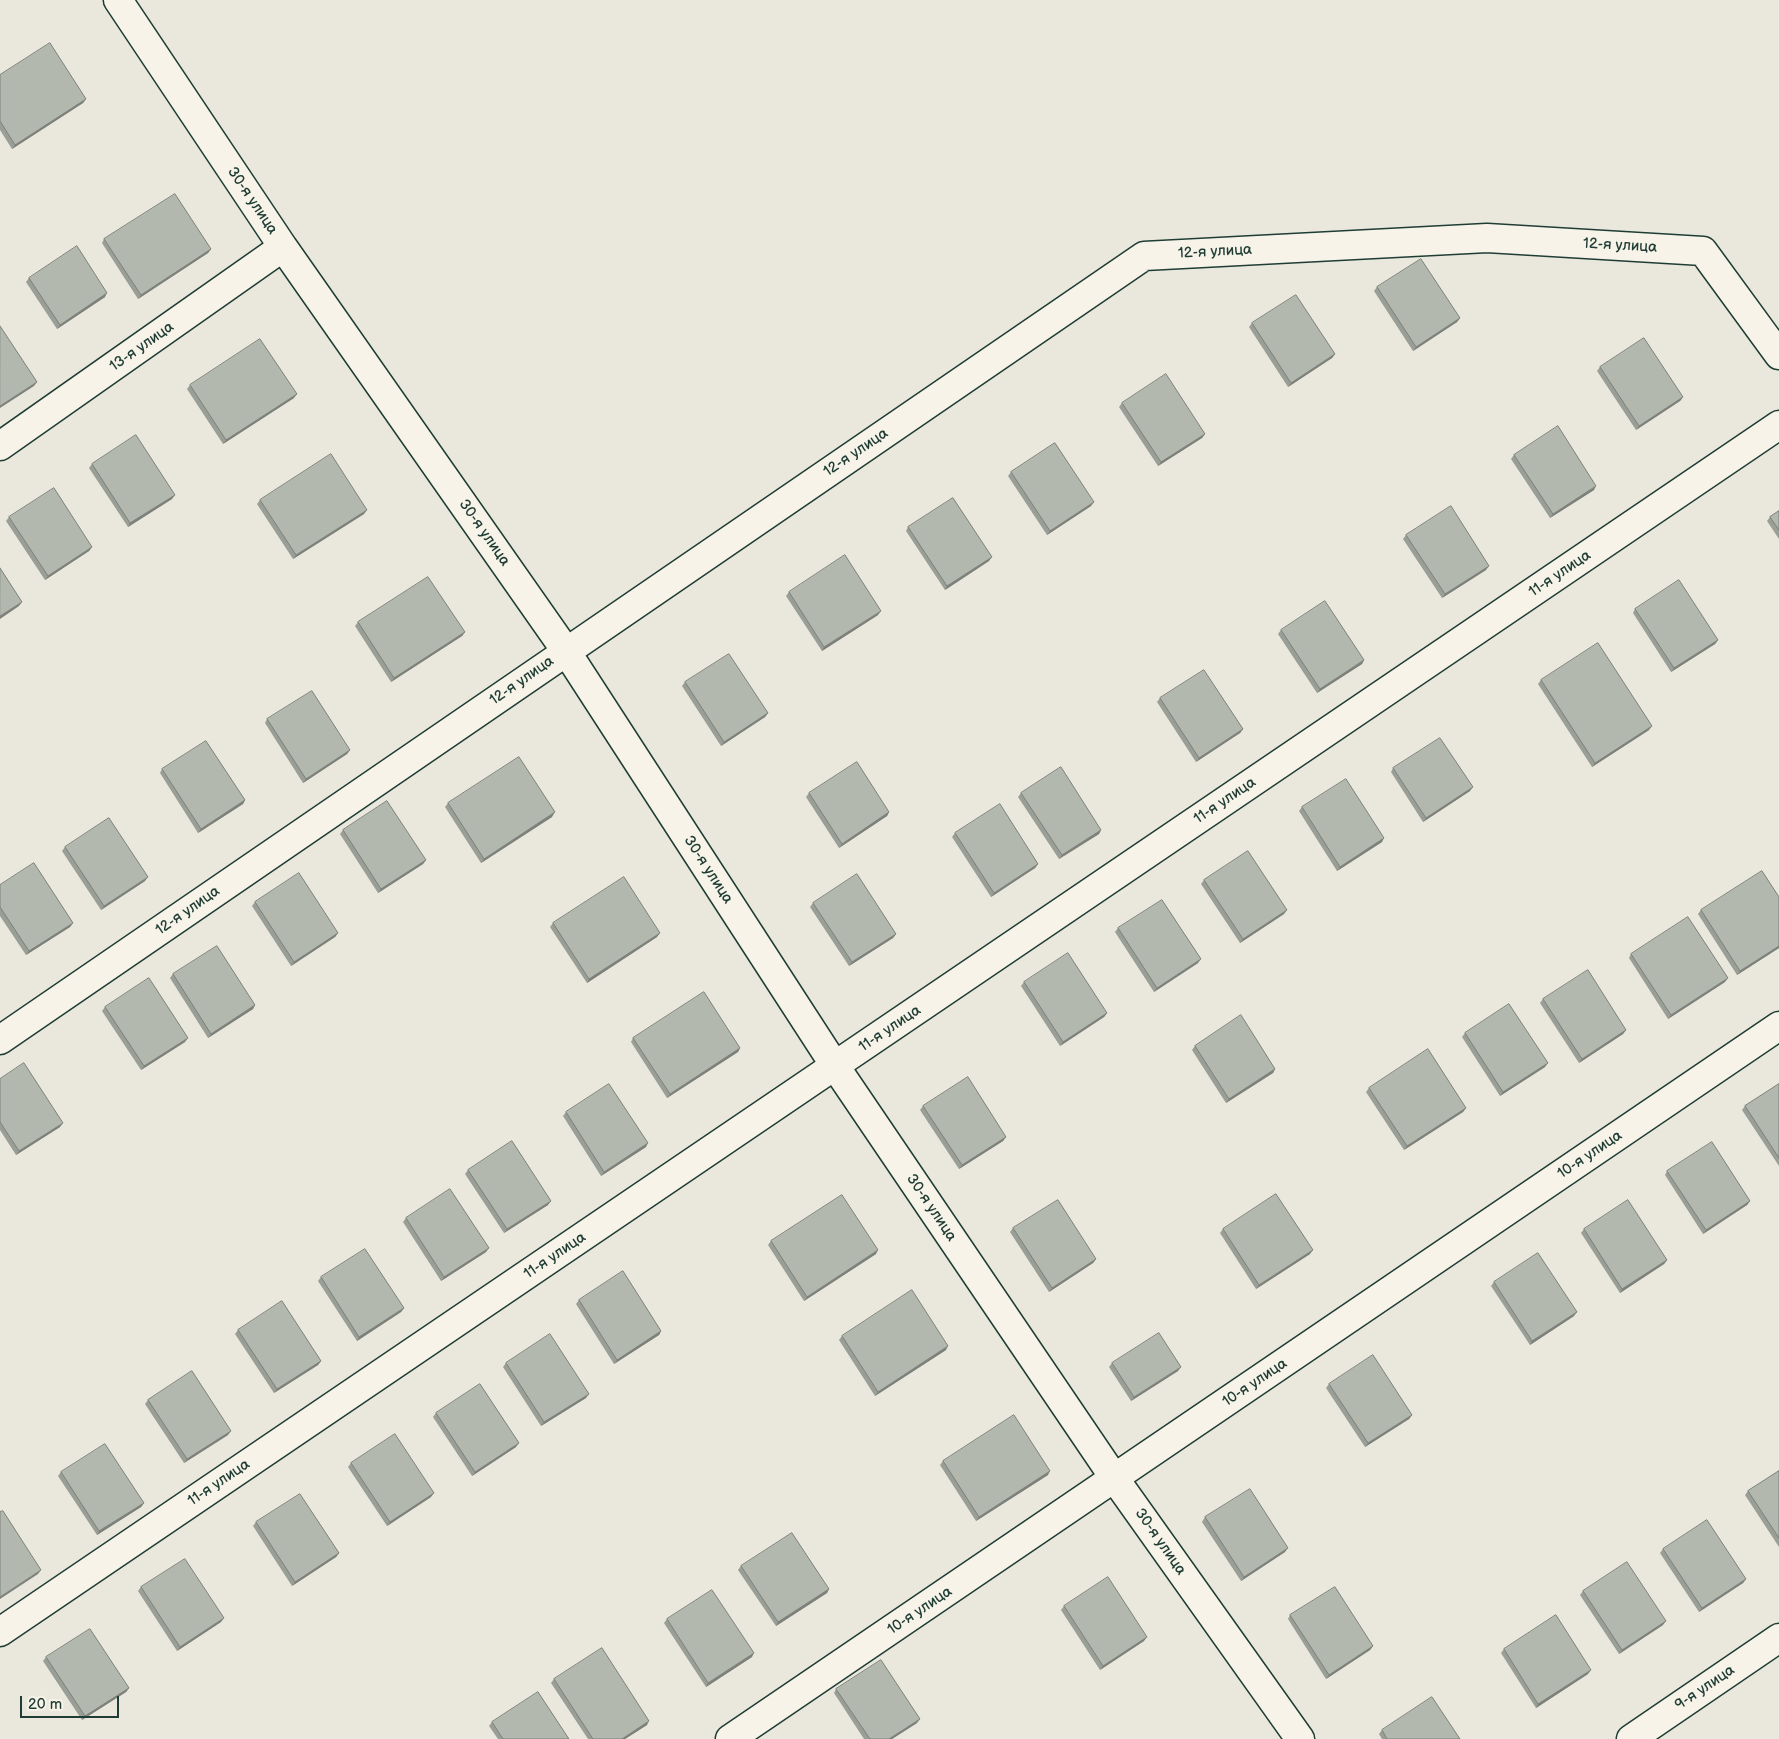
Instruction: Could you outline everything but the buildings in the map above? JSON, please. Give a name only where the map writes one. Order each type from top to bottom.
[{"type":"street","name":"30-я улица","points":[[118,0],[283,247],[566,651],[835,1066],[1115,1479],[1300,1739]]},
{"type":"street","name":"12-я улица","points":[[0,1040],[1144,256],[1488,238],[1704,251],[1779,355]]},
{"type":"street","name":"13-я улица","points":[[0,446],[283,247]]},
{"type":"street","name":"11-я улица","points":[[0,1632],[1779,425]]},
{"type":"street","name":"10-я улица","points":[[730,1739],[1779,1026]]},
{"type":"street","name":"9-я улица","points":[[1630,1739],[1779,1638]]}]
